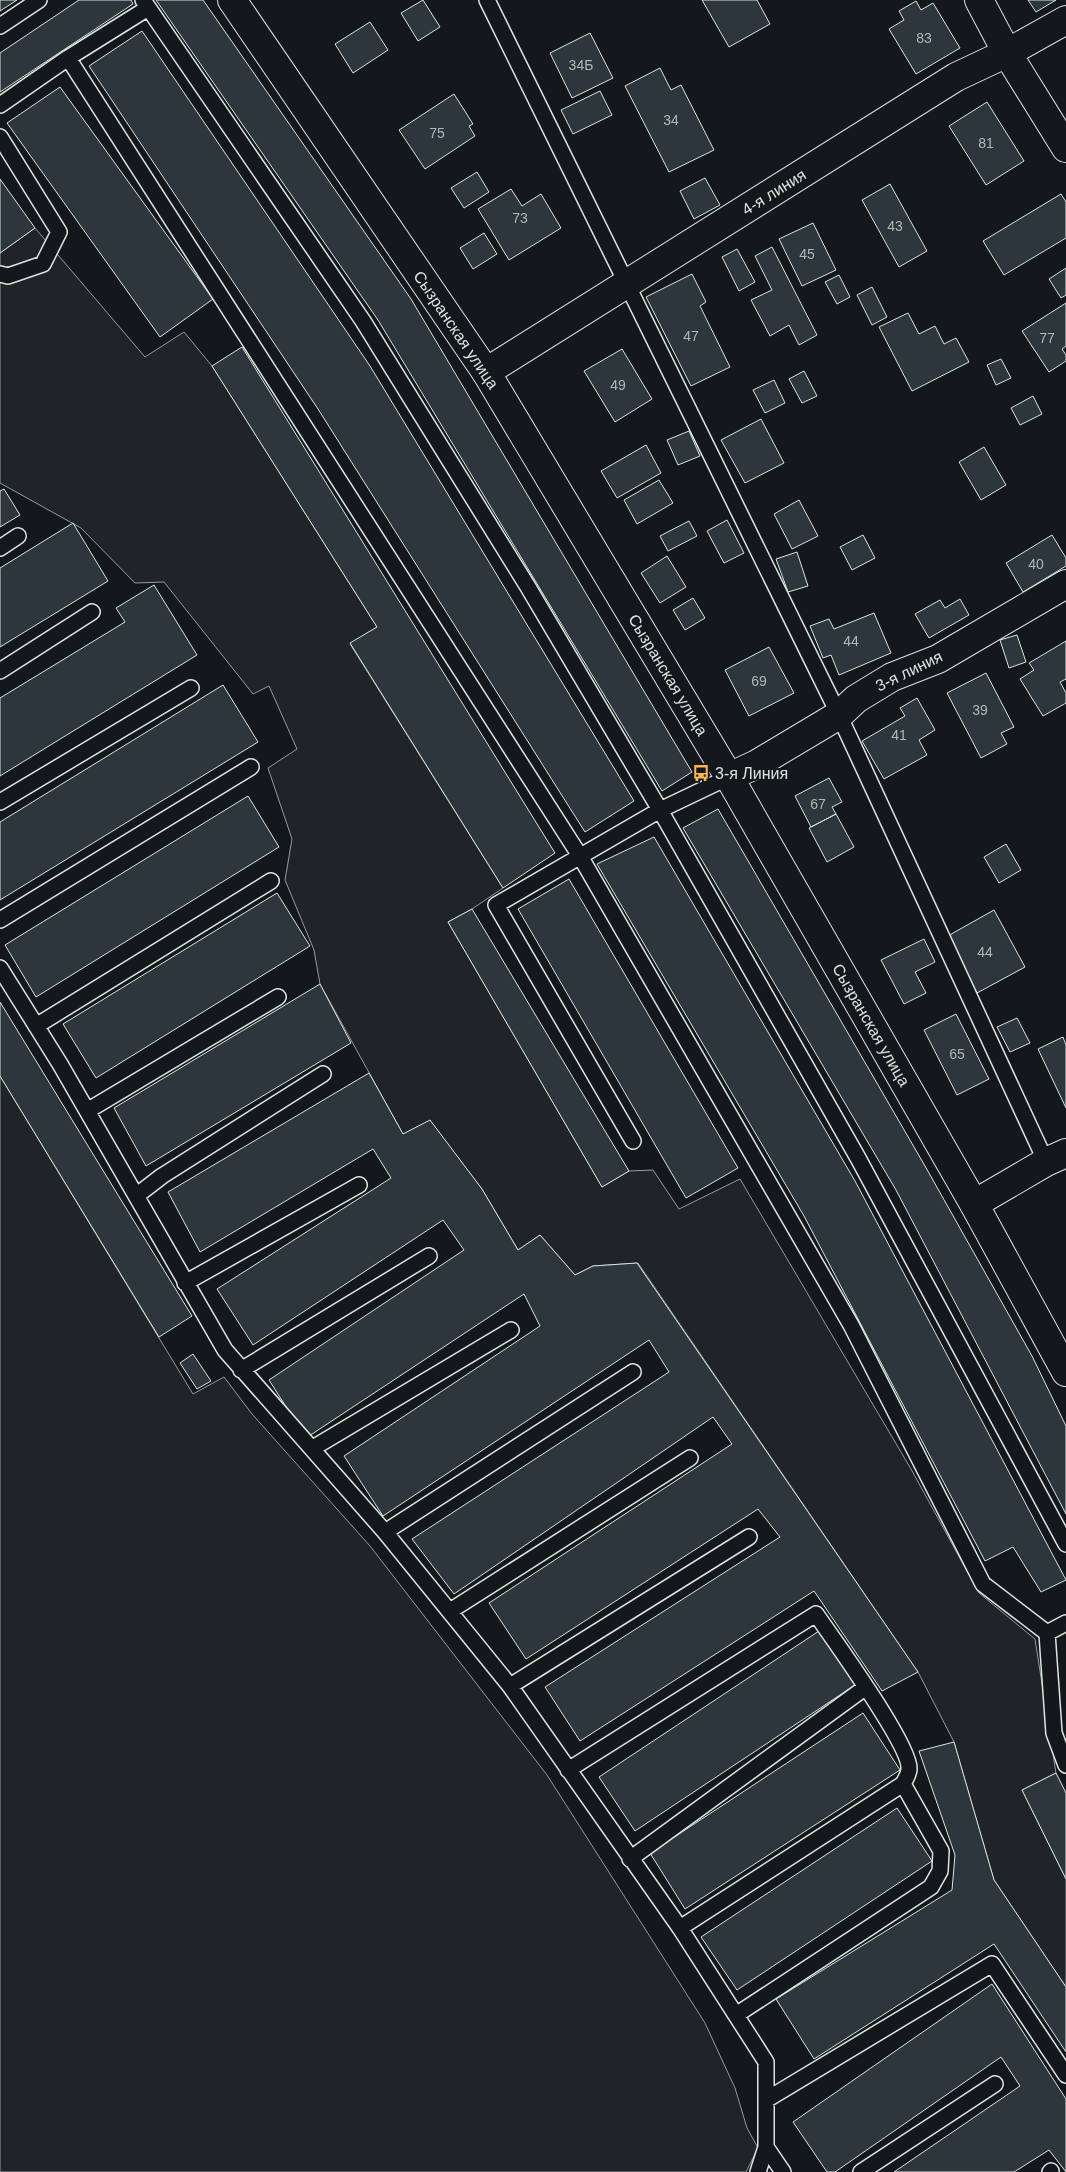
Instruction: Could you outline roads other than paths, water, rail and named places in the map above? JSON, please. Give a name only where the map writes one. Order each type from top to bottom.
[{"type":"street","name":"Сызранская улица","points":[[232,0],[486,372],[729,777],[974,1204],[1066,1372]]},
{"type":"street","points":[[979,0],[1007,54],[1066,148]]},
{"type":"street","name":"4-я линия","points":[[486,372],[628,285],[956,77],[1007,54],[1066,20]]},
{"type":"street","name":"3-я линия","points":[[729,777],[756,764],[839,715],[856,699],[892,677],[938,659],[1066,584]]},
{"type":"street","points":[[974,1204],[1056,1158]]},
{"type":"lane","points":[[0,26],[38,0]]},
{"type":"lane","points":[[487,0],[1056,1158]]},
{"type":"lane","points":[[0,105],[145,4],[363,321],[528,587],[660,810],[858,1158],[1066,1544]]},
{"type":"lane","points":[[68,58],[580,856],[851,1326],[983,1584],[1047,1633],[1054,1732],[1066,1765]]},
{"type":"lane","points":[[0,137],[59,232],[43,264],[8,276],[0,274]]},
{"type":"lane","points":[[0,548],[18,536]]},
{"type":"lane","points":[[0,671],[92,612]]},
{"type":"lane","points":[[0,802],[191,688]]},
{"type":"lane","points":[[0,920],[251,767]]},
{"type":"lane","points":[[633,1141],[496,905],[660,810],[729,777]]},
{"type":"lane","points":[[36,1026],[271,881]]},
{"type":"lane","points":[[0,968],[87,1111],[225,1350],[385,1532],[510,1686],[680,1928],[766,2062],[766,2147],[758,2172]]},
{"type":"lane","points":[[87,1111],[278,997]]},
{"type":"lane","points":[[136,1196],[162,1176],[323,1074]]},
{"type":"lane","points":[[185,1283],[359,1185]]},
{"type":"lane","points":[[241,1370],[429,1256]]},
{"type":"lane","points":[[313,1448],[510,1330]]},
{"type":"lane","points":[[385,1532],[633,1372]]},
{"type":"lane","points":[[450,1611],[690,1458]]},
{"type":"lane","points":[[510,1686],[749,1537]]},
{"type":"lane","points":[[568,1770],[816,1614],[866,1687],[903,1746],[909,1769],[903,1784],[680,1928]]},
{"type":"lane","points":[[1047,1633],[1066,1623]]},
{"type":"lane","points":[[630,1859],[866,1687]]},
{"type":"lane","points":[[736,2015],[931,1887],[940,1871],[941,1851],[903,1784]]},
{"type":"lane","points":[[766,2100],[992,1964],[1066,2075]]},
{"type":"lane","points":[[861,2172],[995,2084]]},
{"type":"lane","points":[[766,2147],[784,2172]]},
{"type":"place","name":"3-я Линия","points":[[701,773]]}]
